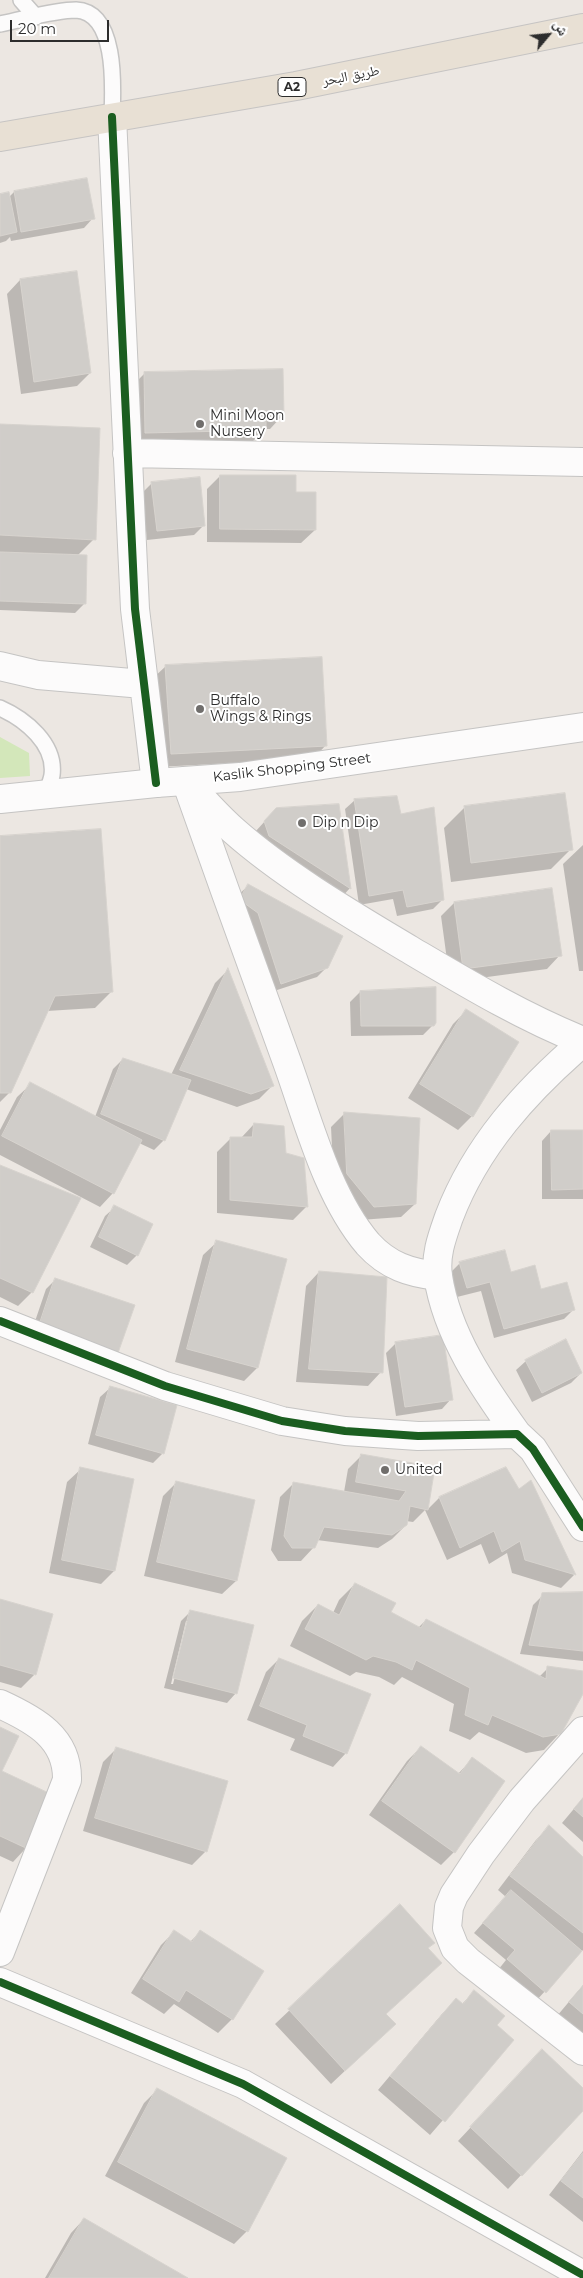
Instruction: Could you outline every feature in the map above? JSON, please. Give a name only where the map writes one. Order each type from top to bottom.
[{"type":"main road","name":"طريق البحر","points":[[0,137],[296,86],[583,28]]},
{"type":"street","points":[[112,117],[135,609],[156,783]]},
{"type":"street","points":[[128,453],[583,462]]},
{"type":"street","points":[[0,666],[38,675],[143,684]]},
{"type":"street","name":"Kaslik Shopping Street","points":[[0,799],[240,776],[583,727]]},
{"type":"street","points":[[186,781],[216,814],[247,842],[342,909],[487,995],[536,1022],[583,1042],[526,1095],[474,1163],[456,1200],[438,1255],[438,1276],[445,1304],[459,1342],[478,1377],[517,1434],[533,1449],[583,1527]]},
{"type":"street","points":[[186,781],[305,1114],[334,1188],[354,1224],[369,1244],[382,1256],[404,1270],[438,1276]]},
{"type":"street","points":[[0,1321],[165,1386],[282,1421],[345,1431],[418,1436],[517,1434]]},
{"type":"street","points":[[0,1704],[47,1732],[61,1748],[66,1759],[67,1780],[0,1952]]},
{"type":"street","points":[[583,1731],[522,1800],[459,1885],[449,1907],[447,1928],[455,1948],[468,1961],[583,2051]]},
{"type":"street","points":[[0,1982],[243,2084],[583,2276]]},
{"type":"lane","points":[[21,0],[36,17]]},
{"type":"lane","points":[[0,24],[76,10],[85,12],[100,25],[108,42],[112,117]]},
{"type":"lane","points":[[0,708],[27,723],[47,749],[52,774],[46,794]]},
{"type":"green space","points":[[0,737],[29,753],[30,776],[0,778]]},
{"type":"building","points":[[87,178],[95,219],[21,232],[14,191]]},
{"type":"building","points":[[9,192],[17,232],[0,236],[0,194]]},
{"type":"building","points":[[77,271],[91,373],[34,382],[20,279]]},
{"type":"building","points":[[283,369],[284,416],[266,416],[266,430],[145,433],[144,372]]},
{"type":"building","points":[[0,424],[100,428],[96,540],[0,535]]},
{"type":"building","points":[[220,475],[296,475],[296,492],[316,492],[316,530],[220,529]]},
{"type":"building","points":[[200,477],[205,526],[157,531],[151,482]]},
{"type":"building","points":[[0,552],[87,555],[86,604],[0,601]]},
{"type":"building","points":[[322,657],[327,746],[171,754],[165,665]]},
{"type":"building","points":[[565,793],[573,850],[471,863],[464,806]]},
{"type":"building","points":[[397,796],[401,814],[434,807],[444,900],[407,907],[403,890],[369,896],[354,799]]},
{"type":"building","points":[[339,804],[351,889],[269,836],[264,821],[276,808]]},
{"type":"building","points":[[101,829],[113,992],[55,996],[11,1093],[0,1093],[0,836]]},
{"type":"building","points":[[248,884],[343,936],[328,968],[281,984],[258,913],[240,900]]},
{"type":"building","points":[[552,888],[562,956],[463,969],[454,902]]},
{"type":"building","points":[[228,968],[274,1086],[251,1094],[180,1070]]},
{"type":"building","points":[[436,987],[436,1023],[434,1026],[361,1026],[360,991]]},
{"type":"building","points":[[466,1009],[519,1042],[473,1117],[420,1084]]},
{"type":"building","points":[[123,1058],[191,1080],[165,1141],[101,1114]]},
{"type":"building","points":[[30,1082],[142,1140],[114,1194],[2,1136]]},
{"type":"building","points":[[344,1112],[420,1118],[416,1204],[374,1207],[347,1174]]},
{"type":"building","points":[[254,1123],[284,1126],[286,1153],[304,1158],[308,1207],[230,1200],[230,1137],[252,1137]]},
{"type":"building","points":[[551,1130],[583,1130],[583,1189],[552,1190]]},
{"type":"building","points":[[0,1165],[81,1198],[33,1293],[0,1278]]},
{"type":"building","points":[[114,1205],[153,1224],[138,1256],[99,1237]]},
{"type":"building","points":[[216,1240],[287,1259],[258,1368],[187,1349]]},
{"type":"building","points":[[505,1250],[511,1272],[535,1265],[541,1289],[567,1282],[575,1310],[504,1329],[490,1282],[467,1288],[459,1262]]},
{"type":"building","points":[[319,1271],[387,1277],[383,1373],[309,1369]]},
{"type":"building","points":[[55,1278],[135,1305],[118,1353],[39,1326]]},
{"type":"building","points":[[443,1335],[453,1400],[405,1407],[395,1342]]},
{"type":"building","points":[[566,1339],[582,1373],[542,1393],[525,1360]]},
{"type":"building","points":[[110,1386],[177,1405],[164,1454],[96,1435]]},
{"type":"building","points":[[361,1454],[435,1467],[428,1510],[410,1506],[407,1525],[392,1535],[324,1527],[315,1548],[292,1548],[284,1536],[293,1482],[399,1501],[406,1491],[356,1482]]},
{"type":"building","points":[[80,1467],[134,1479],[115,1571],[62,1560]]},
{"type":"building","points":[[506,1467],[519,1489],[531,1480],[576,1575],[525,1560],[520,1541],[502,1552],[494,1531],[460,1548],[439,1497]]},
{"type":"building","points":[[176,1481],[255,1500],[237,1581],[157,1562]]},
{"type":"building","points":[[355,1583],[396,1603],[391,1612],[421,1628],[426,1619],[546,1679],[547,1666],[583,1671],[583,1694],[561,1734],[543,1737],[492,1715],[488,1725],[465,1715],[470,1688],[416,1660],[412,1670],[396,1662],[373,1656],[366,1660],[305,1629],[318,1604],[339,1615]]},
{"type":"building","points":[[583,1592],[583,1651],[529,1645],[542,1593]]},
{"type":"building","points":[[0,1599],[53,1614],[36,1675],[0,1665]]},
{"type":"building","points":[[190,1610],[254,1625],[237,1694],[173,1678]]},
{"type":"building","points":[[279,1658],[371,1694],[347,1754],[303,1736],[307,1725],[260,1706]]},
{"type":"building","points":[[0,1727],[19,1736],[2,1771],[53,1795],[28,1849],[0,1836]]},
{"type":"building","points":[[421,1746],[460,1774],[472,1757],[505,1781],[455,1853],[382,1801]]},
{"type":"building","points":[[116,1747],[228,1781],[207,1852],[95,1818]]},
{"type":"building","points":[[583,1798],[583,1817],[574,1809]]},
{"type":"building","points":[[549,1825],[583,1857],[583,1933],[510,1876]]},
{"type":"building","points":[[511,1890],[582,1951],[546,1993],[507,1959],[515,1950],[483,1923]]},
{"type":"building","points":[[400,1904],[435,1943],[428,1948],[442,1963],[386,2014],[396,2024],[345,2071],[288,2009]]},
{"type":"building","points":[[174,1930],[192,1942],[200,1930],[264,1971],[233,2020],[186,1990],[179,2002],[143,1979]]},
{"type":"building","points":[[583,1986],[583,2014],[569,2002]]},
{"type":"building","points":[[474,1990],[505,2016],[497,2025],[514,2040],[445,2122],[390,2076],[456,1998],[463,2004]]},
{"type":"building","points":[[542,2049],[583,2088],[583,2111],[522,2176],[470,2127]]},
{"type":"building","points":[[157,2088],[287,2158],[248,2232],[118,2162]]},
{"type":"building","points":[[583,2153],[583,2198],[561,2181]]},
{"type":"building","points":[[84,2218],[188,2278],[49,2278]]},
{"type":"cycle path","points":[[112,117],[135,609],[156,783]]},
{"type":"cycle path","points":[[0,1321],[165,1386],[282,1421],[345,1431],[418,1436],[517,1434],[533,1449],[583,1527]]},
{"type":"cycle path","points":[[0,1982],[243,2084],[583,2275]]},
{"type":"place","name":"Mini Moon Nursery","points":[[200,424]]},
{"type":"place","name":"Buffalo Wings & Rings","points":[[200,709]]},
{"type":"place","name":"Dip n Dip","points":[[302,823]]},
{"type":"place","name":"United","points":[[385,1470]]}]
